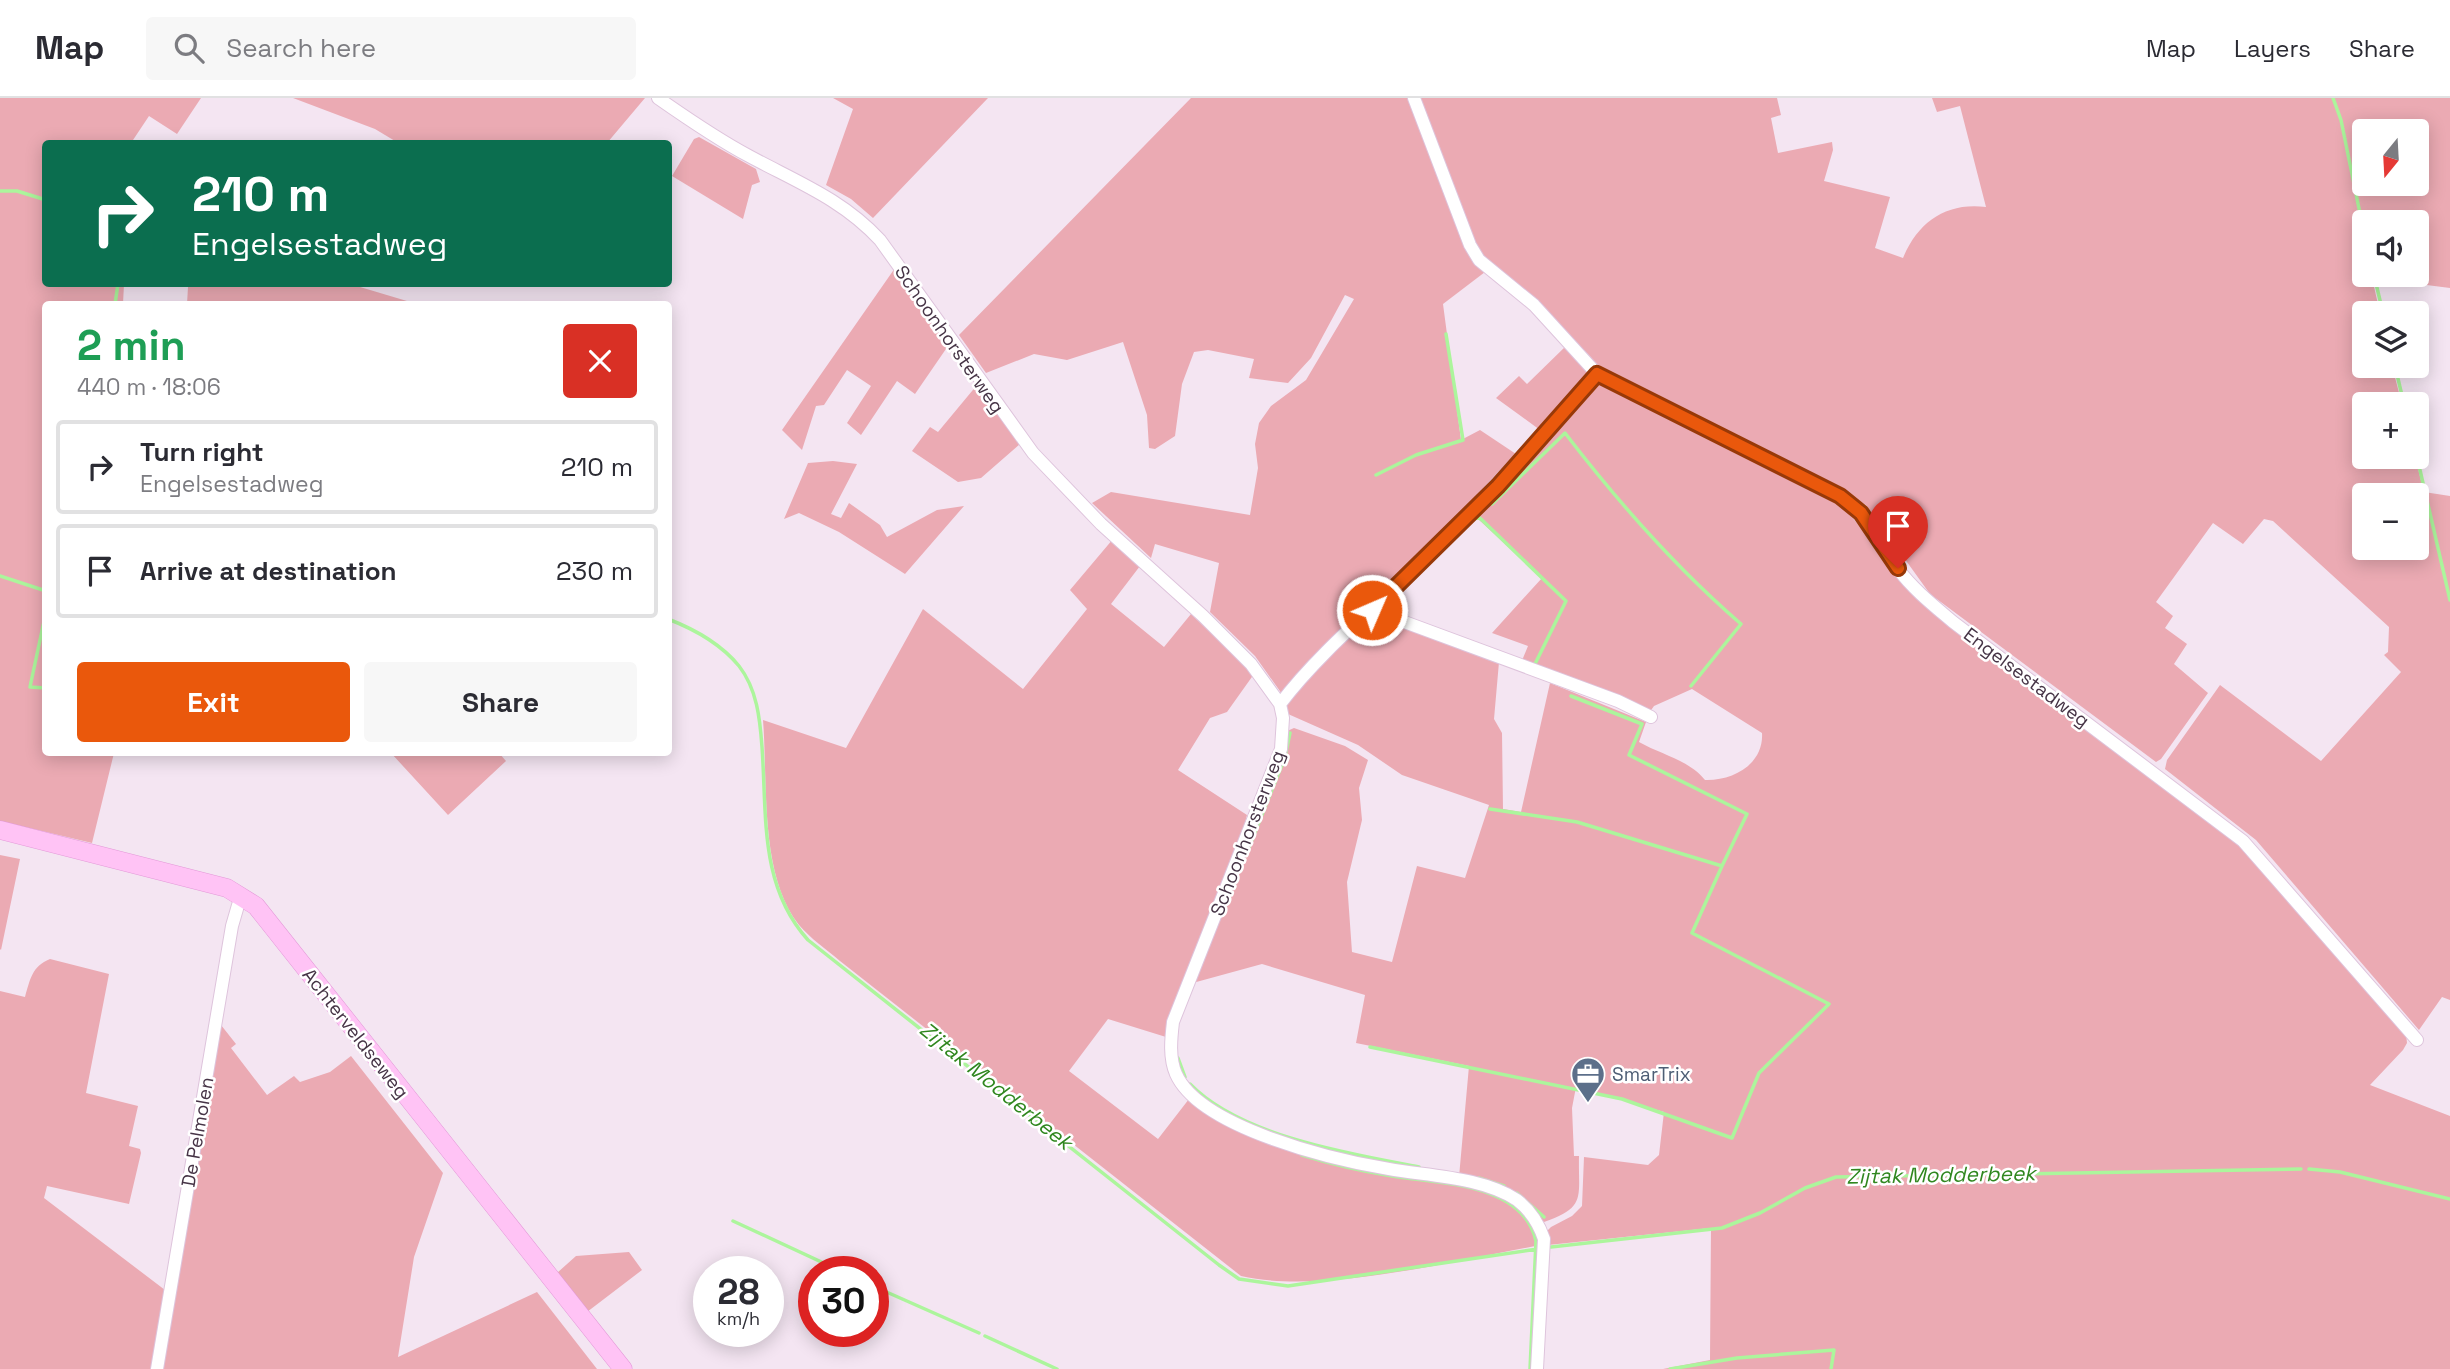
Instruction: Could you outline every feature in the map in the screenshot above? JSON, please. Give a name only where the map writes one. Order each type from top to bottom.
[{"type":"street","name":"Schoonhorsterweg","points":[[658,98],[696,126],[825,195],[858,216],[880,240],[1033,453],[1101,524],[1203,616],[1251,664],[1280,704],[1283,718],[1281,749],[1173,1022],[1171,1052],[1176,1076],[1188,1092],[1213,1111],[1292,1146],[1344,1161],[1485,1187],[1517,1200],[1537,1224],[1544,1239],[1537,1369]]},
{"type":"street","name":"Engelsestadweg","points":[[1414,98],[1470,245],[1479,260],[1534,305],[1597,374],[1840,496],[1861,513],[1917,592],[2243,841],[2417,1040]]},
{"type":"street","points":[[1280,704],[1322,653],[1372,610],[1498,486],[1597,374]]},
{"type":"street","points":[[1372,610],[1618,701],[1651,717]]},
{"type":"street","name":"Achterveldseweg","points":[[0,830],[227,888],[256,906],[623,1369]]},
{"type":"street","name":"De Pelmolen","points":[[157,1369],[232,926],[241,895]]},
{"type":"shaded area","points":[[0,98],[201,98],[177,134],[149,116],[133,140],[42,140],[42,287],[124,287],[123,301],[42,301],[42,756],[113,756],[92,843],[0,821]]},
{"type":"shaded area","points":[[293,98],[645,98],[610,140],[393,140],[375,129]]},
{"type":"shaded area","points":[[833,98],[988,98],[873,218],[851,199],[826,185],[853,109]]},
{"type":"shaded area","points":[[1191,98],[1411,98],[1485,272],[1443,304],[1461,440],[1480,430],[1519,456],[1376,601],[1306,664],[1282,694],[1255,656],[1210,612],[1219,563],[1155,544],[1151,558],[1092,503],[1111,492],[1250,515],[1258,468],[1255,444],[1259,423],[1271,406],[1306,380],[1354,299],[1345,295],[1311,358],[1288,383],[1249,378],[1254,359],[1208,350],[1194,352],[1182,384],[1175,436],[1155,449],[1149,448],[1147,415],[1123,342],[1067,360],[1034,354],[986,373],[959,335]]},
{"type":"shaded area","points":[[1420,98],[1777,98],[1781,115],[1771,118],[1778,153],[1832,142],[1833,150],[1824,181],[1890,197],[1875,248],[1903,258],[1917,234],[1935,217],[1958,208],[1986,207],[1960,106],[1937,112],[1932,98],[2450,98],[2450,288],[2429,285],[2429,210],[2352,210],[2352,287],[2374,287],[2377,301],[2352,301],[2352,378],[2395,378],[2399,392],[2352,392],[2352,469],[2418,469],[2422,483],[2352,483],[2352,560],[2429,560],[2429,493],[2450,496],[2450,1000],[2442,997],[2419,1030],[2256,840],[2165,769],[2167,760],[2220,685],[2321,761],[2401,672],[2384,655],[2388,652],[2389,627],[2273,521],[2264,519],[2243,544],[2213,523],[2156,602],[2173,616],[2165,628],[2187,644],[2174,664],[2208,693],[2161,759],[2156,762],[1930,594],[1866,505],[1606,373],[1532,296],[1492,267],[1478,252]]},
{"type":"shaded area","points":[[699,137],[756,169],[760,182],[752,185],[743,219],[672,176],[694,139]]},
{"type":"shaded area","points":[[895,268],[948,346],[915,394],[897,381],[861,435],[847,423],[871,386],[847,370],[824,405],[816,406],[802,450],[782,430]]},
{"type":"shaded area","points":[[188,287],[360,287],[407,301],[187,301]]},
{"type":"shaded area","points":[[1567,345],[1589,368],[1589,378],[1540,430],[1496,398],[1519,376],[1527,384]]},
{"type":"shaded area","points":[[1602,380],[1853,504],[1916,596],[1933,613],[2236,835],[2405,1024],[2407,1043],[2403,1050],[2370,1085],[2450,1116],[2450,1369],[1663,1369],[1710,1360],[1711,1228],[1548,1245],[1547,1231],[1572,1216],[1582,1206],[1584,1157],[1648,1165],[1659,1155],[1664,1112],[1576,1087],[1572,1108],[1574,1156],[1579,1156],[1579,1191],[1574,1205],[1558,1217],[1544,1222],[1459,1177],[1469,1066],[1356,1043],[1365,995],[1262,964],[1189,984],[1285,732],[1294,728],[1345,746],[1368,760],[1359,788],[1362,820],[1347,882],[1352,952],[1392,962],[1417,866],[1465,878],[1489,805],[1402,775],[1358,745],[1288,714],[1286,704],[1301,682],[1371,616],[1499,662],[1494,719],[1502,733],[1503,809],[1521,812],[1550,683],[1646,722],[1639,742],[1691,767],[1705,780],[1736,774],[1758,754],[1762,733],[1692,689],[1654,706],[1649,713],[1521,663],[1528,646],[1492,633],[1542,578],[1477,518],[1565,416]]},
{"type":"shaded area","points":[[977,385],[1020,444],[981,478],[958,482],[912,451],[930,427],[938,432]]},
{"type":"shaded area","points":[[833,461],[857,464],[831,514],[841,518],[849,503],[880,525],[887,537],[937,510],[964,506],[905,574],[839,532],[799,513],[784,519],[808,463]]},
{"type":"shaded area","points":[[1113,539],[1140,566],[1111,604],[1164,647],[1191,614],[1254,674],[1227,712],[1210,718],[1178,770],[1247,815],[1241,840],[1166,1037],[1108,1019],[1069,1071],[1158,1139],[1189,1099],[1263,1138],[1466,1185],[1504,1197],[1527,1216],[1541,1245],[1349,1278],[1274,1281],[1241,1276],[819,944],[799,925],[786,904],[771,855],[763,720],[846,748],[923,609],[1023,689],[1087,609],[1070,590]]},
{"type":"shaded area","points":[[394,756],[502,756],[506,761],[448,815]]},
{"type":"shaded area","points":[[0,855],[20,859],[1,950],[0,949]]},
{"type":"shaded area","points":[[50,959],[109,974],[86,1093],[138,1106],[129,1146],[140,1149],[141,1153],[129,1204],[47,1186],[44,1198],[165,1290],[151,1369],[0,1369],[0,991],[25,997],[35,970]]},
{"type":"shaded area","points":[[221,1025],[236,1044],[231,1048],[267,1095],[294,1076],[300,1082],[330,1072],[351,1056],[443,1173],[414,1257],[398,1357],[537,1292],[597,1369],[159,1369]]},
{"type":"shaded area","points":[[629,1252],[642,1270],[587,1312],[557,1273],[576,1256]]},
{"type":"waterway","points":[[2333,98],[2341,120],[2359,210]]},
{"type":"waterway","name":"Zijtak Modderbeek","points":[[0,191],[17,191],[42,199]]},
{"type":"waterway","name":"Zijtak Modderbeek","points":[[115,301],[118,287]]},
{"type":"waterway","points":[[2377,287],[2380,301]]},
{"type":"waterway","points":[[1376,475],[1416,455],[1463,440],[1446,334]]},
{"type":"waterway","points":[[2398,378],[2401,392]]},
{"type":"waterway","points":[[1492,504],[1565,433],[1648,533],[1693,580],[1741,624],[1691,686]]},
{"type":"waterway","points":[[2420,469],[2450,600]]},
{"type":"waterway","points":[[1468,523],[1478,517],[1482,520],[1566,601],[1534,666]]},
{"type":"waterway","points":[[0,576],[42,590]]},
{"type":"waterway","name":"Zijtak Modderbeek","points":[[672,621],[697,632],[724,651],[739,666],[750,684],[760,726],[768,849],[773,873],[792,919],[808,940],[1219,1265],[1239,1279],[1288,1286],[1538,1249]]},
{"type":"waterway","points":[[42,631],[30,687],[42,688]]},
{"type":"waterway","points":[[1571,696],[1642,724],[1629,755],[1747,814],[1722,866]]},
{"type":"waterway","points":[[1249,847],[1285,757],[1290,733]]},
{"type":"waterway","points":[[1370,1047],[1622,1099],[1732,1138],[1759,1073],[1829,1004],[1692,933],[1722,866],[1577,822],[1490,809]]},
{"type":"waterway","points":[[1178,1058],[1185,1077]]},
{"type":"waterway","points":[[1190,1084],[1211,1102],[1266,1130],[1329,1149],[1419,1167]]},
{"type":"waterway","points":[[1302,1155],[1369,1172],[1477,1189],[1515,1207],[1528,1222],[1536,1241],[1530,1369]]},
{"type":"waterway","name":"Zijtak Modderbeek","points":[[1551,1247],[1722,1228],[1760,1213],[1805,1188],[1836,1177],[2301,1169]]},
{"type":"waterway","name":"Zijtak Modderbeek","points":[[2309,1169],[2340,1172],[2450,1199]]},
{"type":"waterway","points":[[1479,1178],[1504,1186]]},
{"type":"waterway","points":[[1517,1193],[1544,1217]]},
{"type":"waterway","points":[[733,1221],[808,1256]]},
{"type":"waterway","points":[[889,1293],[979,1333]]},
{"type":"waterway","points":[[985,1336],[1057,1369]]},
{"type":"waterway","points":[[1670,1369],[1737,1358],[1834,1350],[1831,1369]]},
{"type":"place","name":"SmarTrix","points":[[1588,1104]]},
{"type":"route","points":[[1372,610],[1498,486],[1597,374],[1840,496],[1861,513],[1898,568]]}]
